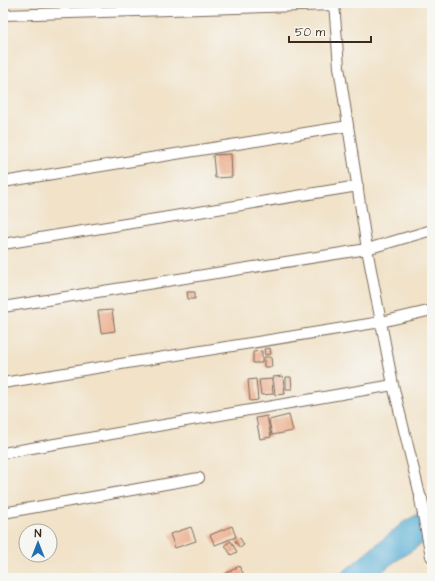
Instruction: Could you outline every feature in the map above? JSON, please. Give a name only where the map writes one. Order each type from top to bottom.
[{"type":"street","points":[[3,14],[334,4],[339,67],[368,249],[393,385],[421,499],[432,556]]},
{"type":"street","points":[[3,182],[348,126]]},
{"type":"street","points":[[3,244],[358,186]]},
{"type":"street","points":[[3,307],[368,249],[432,230]]},
{"type":"street","points":[[3,383],[381,322],[432,310]]},
{"type":"street","points":[[3,453],[393,385]]},
{"type":"street","points":[[3,513],[199,478]]},
{"type":"water","points":[[432,507],[432,537],[390,565],[375,578],[336,578],[405,521]]},
{"type":"building","points":[[231,154],[232,177],[215,178],[213,155]]},
{"type":"building","points":[[187,292],[195,292],[195,299],[188,299]]},
{"type":"building","points":[[112,310],[115,331],[101,333],[98,311]]},
{"type":"building","points":[[270,348],[271,354],[265,355],[264,349]]},
{"type":"building","points":[[262,351],[262,363],[253,363],[253,352]]},
{"type":"building","points":[[264,357],[271,357],[272,367],[264,367]]},
{"type":"building","points":[[283,376],[285,394],[275,395],[273,377]]},
{"type":"building","points":[[286,377],[291,377],[292,389],[286,389]]},
{"type":"building","points":[[256,379],[258,400],[250,401],[248,380]]},
{"type":"building","points":[[272,379],[273,394],[261,395],[259,380]]},
{"type":"building","points":[[289,415],[293,431],[272,435],[269,420]]},
{"type":"building","points":[[267,416],[271,437],[260,439],[256,418]]},
{"type":"building","points":[[232,526],[236,537],[215,545],[210,535]]},
{"type":"building","points":[[191,527],[196,541],[175,548],[170,534]]},
{"type":"building","points":[[240,538],[244,545],[240,548],[235,541]]},
{"type":"building","points":[[231,541],[237,552],[231,555],[225,545]]},
{"type":"building","points":[[239,566],[246,578],[227,578],[225,574]]}]
